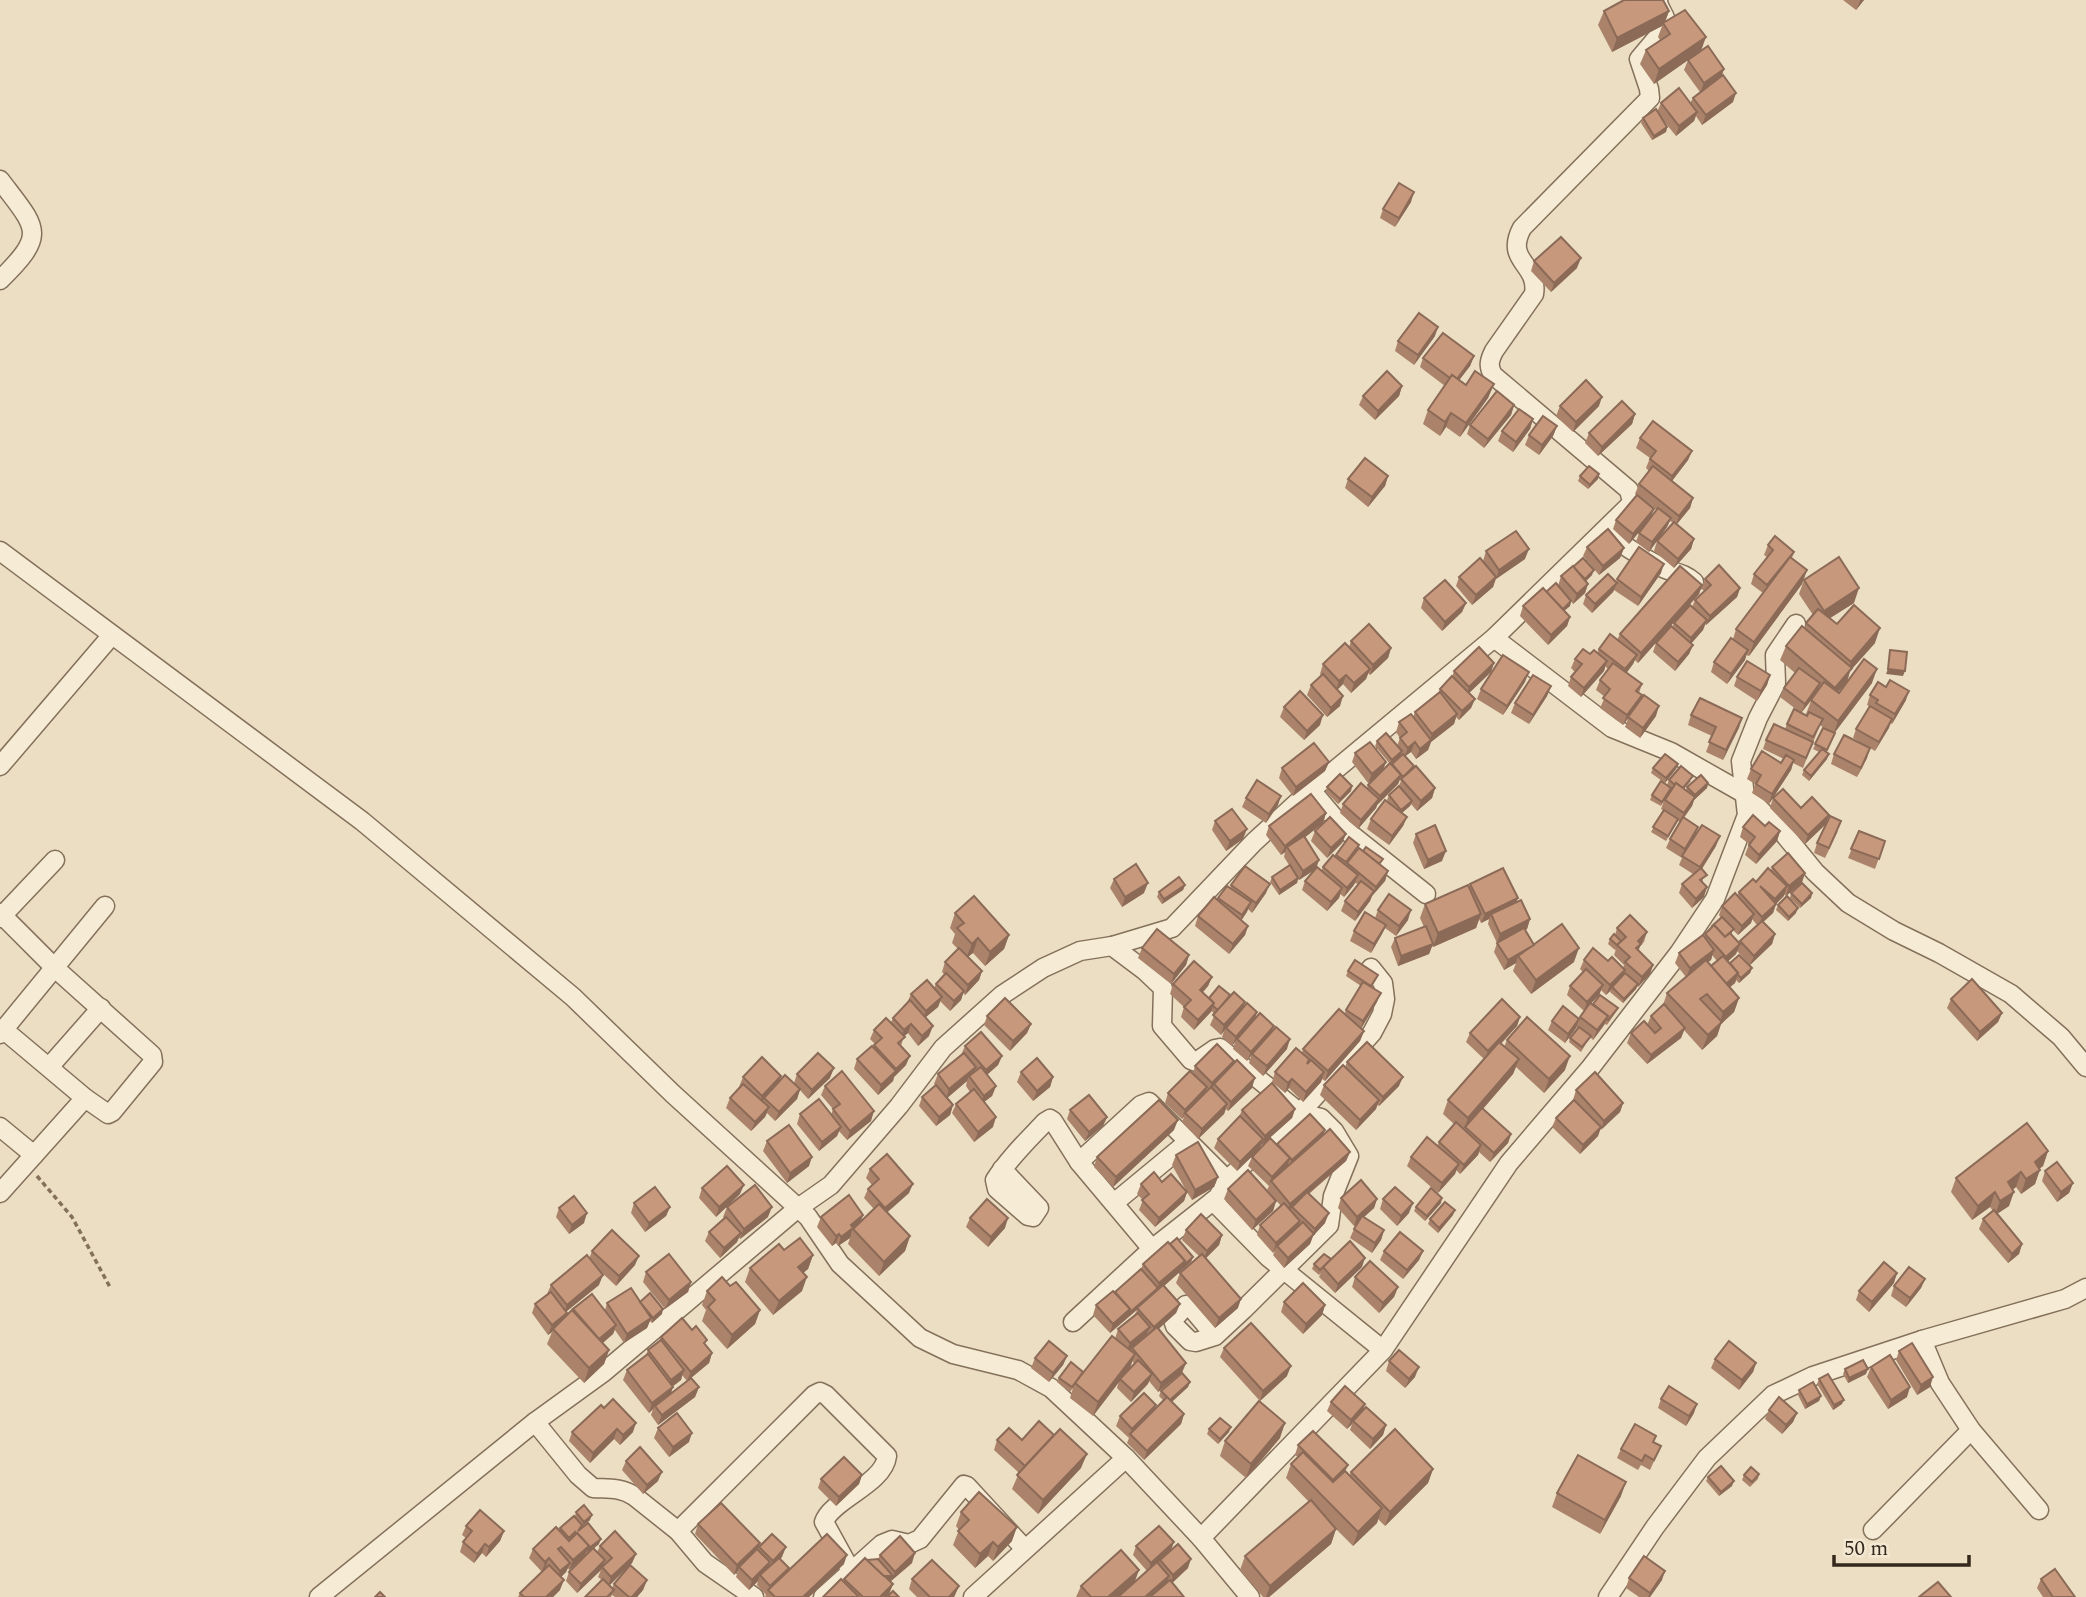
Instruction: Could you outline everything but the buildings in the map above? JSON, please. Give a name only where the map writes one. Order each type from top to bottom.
[{"type":"street","points":[[319,1597],[535,1422],[604,1373],[798,1208],[831,1185],[899,1106],[943,1048],[1002,995],[1043,968],[1080,951],[1112,946],[1172,928],[1254,842],[1311,790],[1494,638],[1632,502],[1629,490],[1493,375],[1489,360],[1534,294],[1536,285],[1533,277],[1516,250],[1515,240],[1522,228],[1650,99],[1639,59],[1666,27],[1667,21],[1658,0]]},
{"type":"street","points":[[0,180],[28,217],[33,232],[26,255],[0,280]]},
{"type":"street","points":[[1604,531],[1634,553],[1671,572],[1687,576],[1699,586]]},
{"type":"street","points":[[0,551],[362,821],[563,988],[673,1094],[808,1217],[840,1264],[920,1338],[953,1354],[1018,1370],[1051,1388],[1126,1458],[1201,1538],[1251,1597]]},
{"type":"street","points":[[1201,1538],[1383,1350],[1509,1163],[1591,1067],[1679,953],[1715,900],[1747,815],[1741,761],[1776,683],[1775,655],[1796,624]]},
{"type":"street","points":[[0,766],[112,635]]},
{"type":"street","points":[[1494,638],[1612,728],[1671,752],[1745,794],[1784,834],[1815,872],[1849,903],[1894,931],[2011,994],[2061,1037],[2086,1068]]},
{"type":"street","points":[[1311,790],[1343,828],[1426,894]]},
{"type":"street","points":[[55,860],[1,916],[56,969],[152,1055],[153,1062],[112,1112],[103,1112],[50,1066],[2,1032],[56,969],[106,906]]},
{"type":"street","points":[[1112,946],[1163,988],[1162,1026],[1191,1060],[1196,1062],[1220,1048],[1300,1112],[1321,1118],[1334,1131],[1349,1156],[1333,1196],[1329,1226],[1215,1336]]},
{"type":"street","points":[[1073,1322],[1152,1249],[1213,1201],[1227,1180],[1300,1112],[1372,1032],[1382,1014],[1385,999],[1383,983],[1371,968]]},
{"type":"street","points":[[50,1066],[101,1008]]},
{"type":"street","points":[[0,1193],[85,1098]]},
{"type":"street","points":[[1079,1162],[1146,1102],[1153,1105],[1227,1180]]},
{"type":"street","points":[[1002,1169],[1050,1119],[1079,1162],[1152,1249]]},
{"type":"street","points":[[0,1127],[30,1160]]},
{"type":"street","points":[[1114,1203],[1189,1141]]},
{"type":"street","points":[[1213,1201],[1268,1257],[1383,1350]]},
{"type":"street","points":[[1608,1597],[1655,1527],[1707,1458],[1773,1395],[1813,1376],[1922,1340],[2065,1299],[2086,1288]]},
{"type":"street","points":[[1922,1340],[1940,1383],[1971,1430],[2039,1510]]},
{"type":"street","points":[[678,1531],[820,1392],[887,1455],[886,1462],[861,1489],[826,1516],[824,1522],[851,1571]]},
{"type":"street","points":[[535,1422],[593,1488],[626,1491],[678,1531],[705,1563],[754,1597]]},
{"type":"street","points":[[1873,1530],[1971,1430]]},
{"type":"street","points":[[974,1597],[1126,1458]]},
{"type":"street","points":[[823,1597],[887,1541],[909,1544],[920,1539],[964,1486],[967,1486],[1025,1549]]},
{"type":"path","points":[[30,1160],[72,1217],[111,1289]]}]
